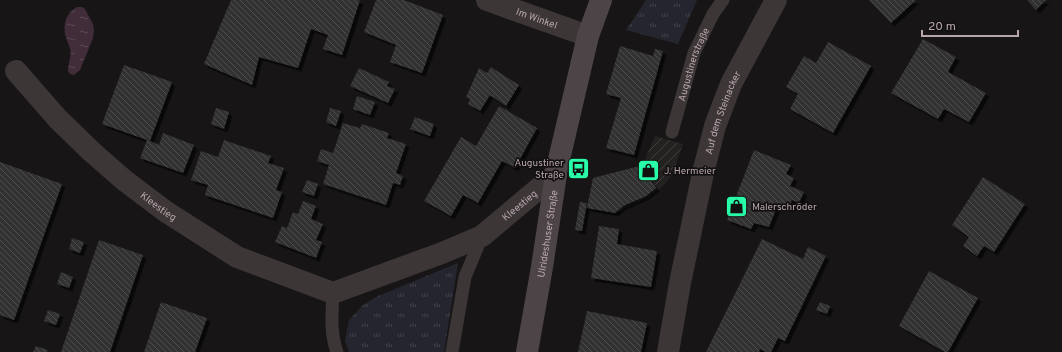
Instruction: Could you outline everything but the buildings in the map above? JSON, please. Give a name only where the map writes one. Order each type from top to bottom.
[{"type":"street","name":"Im Winkel","points":[[487,0],[588,36]]},
{"type":"street","name":"Ulrideshuser Straße","points":[[527,352],[556,174],[588,36],[601,0]]},
{"type":"street","name":"Auf dem Steinacker","points":[[668,352],[680,283],[703,172],[715,126],[731,84],[776,0]]},
{"type":"street","name":"Kleestieg","points":[[16,71],[58,119],[92,152],[124,180],[165,211],[237,257],[333,293],[442,253],[482,236],[556,174]]},
{"type":"lane","name":"Augustinerstraße","points":[[672,132],[694,53],[713,14],[723,0]]},
{"type":"lane","name":"Kleestieg","points":[[452,352],[465,277],[482,236]]},
{"type":"lane","points":[[333,293],[331,322],[337,352]]},
{"type":"shaded area","name":"J. Hermeier","points":[[655,136],[683,144],[672,175],[664,185],[649,197],[615,213],[587,208],[593,178],[640,166],[645,159]]},
{"type":"green space","points":[[646,0],[697,0],[678,44],[626,30]]},
{"type":"green space","points":[[458,263],[444,352],[349,352],[345,341],[349,320],[363,305],[378,296]]},
{"type":"water","points":[[77,7],[82,7],[85,9],[93,24],[94,30],[93,38],[80,70],[74,75],[70,74],[68,71],[70,47],[65,34],[65,26],[66,18]]},
{"type":"place","name":"Augustiner Straße","points":[[579,168]]},
{"type":"place","name":"J. Hermeier","points":[[648,170]]},
{"type":"place","name":"Malerschröder","points":[[736,206]]}]
